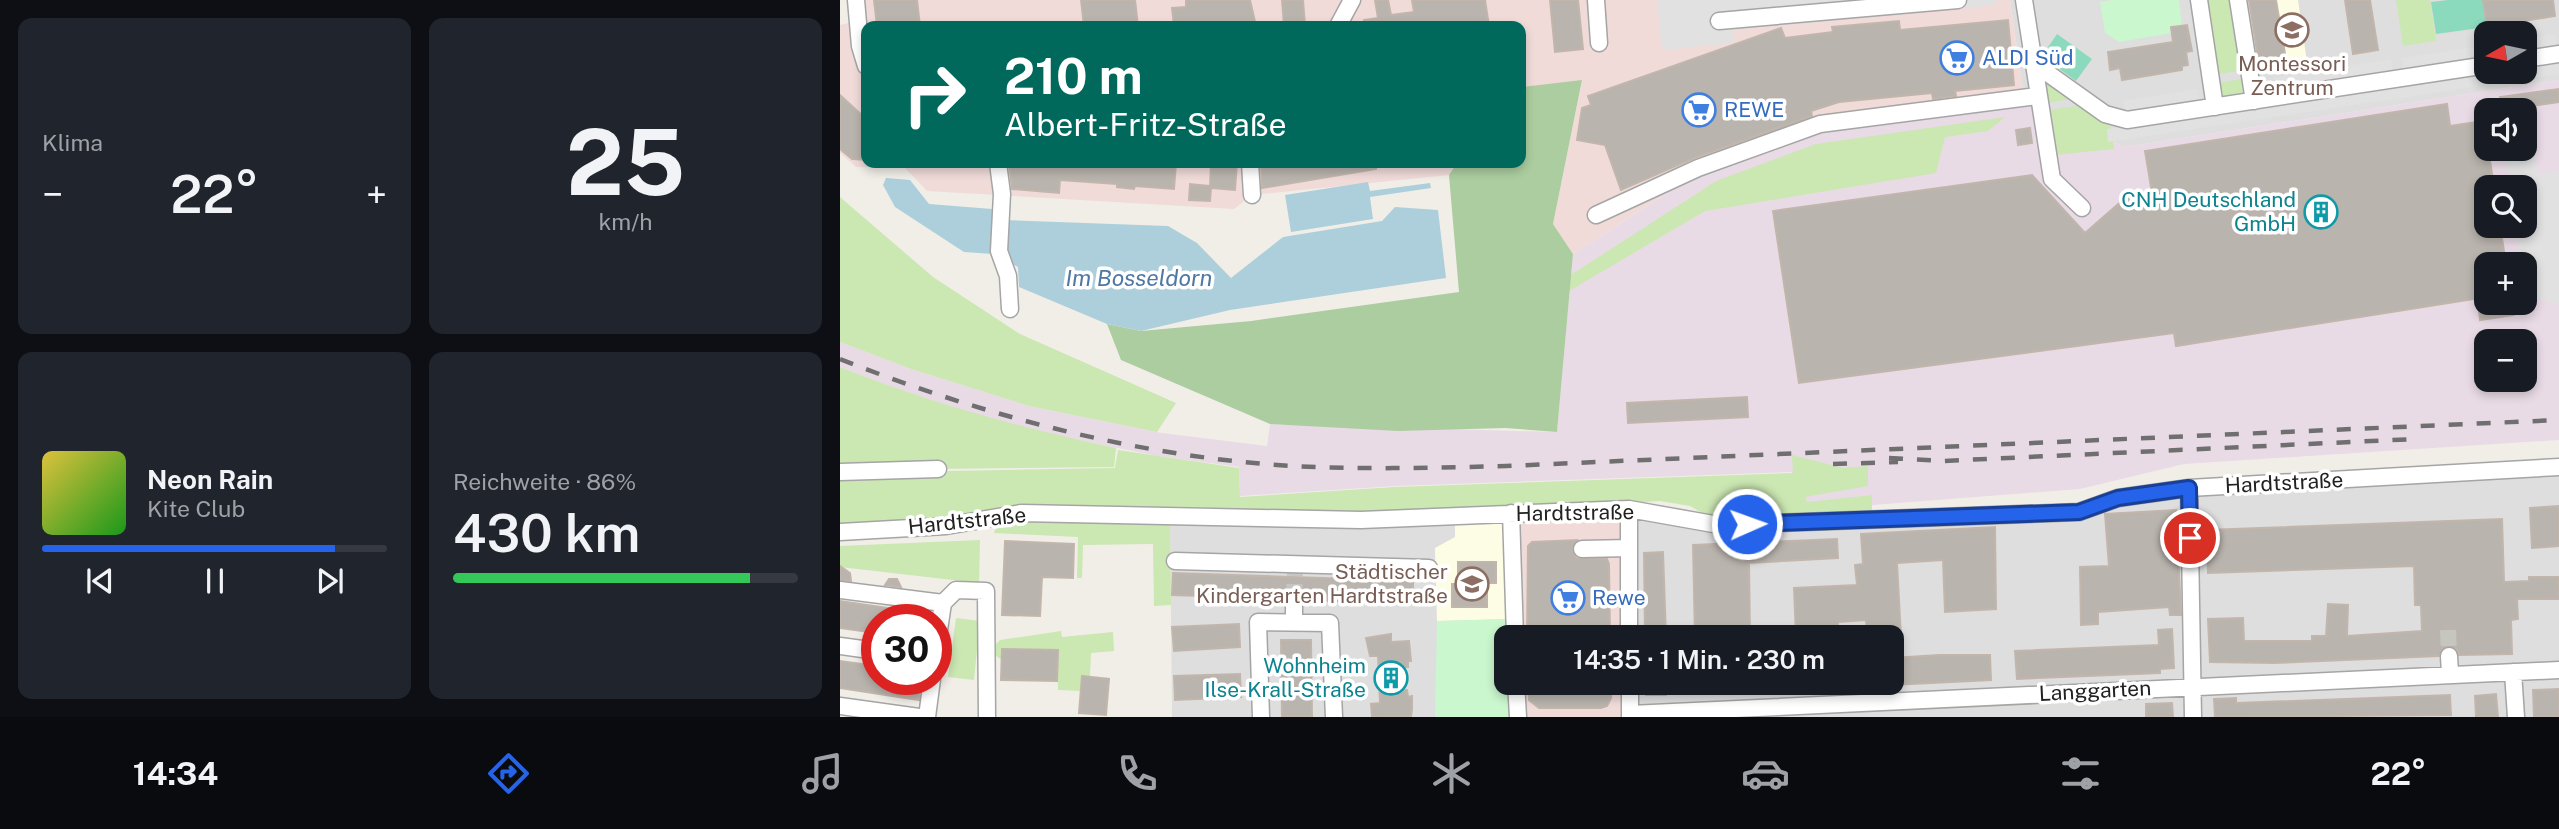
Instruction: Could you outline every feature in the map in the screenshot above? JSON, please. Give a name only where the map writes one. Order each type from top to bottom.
[{"type":"street","points":[[856,0],[861,49]]},
{"type":"street","points":[[1341,21],[1352,0]]},
{"type":"street","points":[[1596,0],[1599,43]]},
{"type":"street","points":[[1719,21],[1958,0]]},
{"type":"street","points":[[2024,0],[2052,179],[2082,208]]},
{"type":"street","points":[[2199,0],[2215,107]]},
{"type":"street","points":[[2238,0],[2254,101]]},
{"type":"street","points":[[2538,57],[2559,54]]},
{"type":"street","points":[[2032,62],[2105,114],[2127,120],[2474,67]]},
{"type":"street","points":[[1596,215],[1698,167],[1820,124],[2037,96]]},
{"type":"street","points":[[999,168],[1002,194],[999,251],[1008,276],[1010,309]]},
{"type":"street","points":[[1250,168],[1252,195]]},
{"type":"street","name":"Hardtstraße","points":[[840,532],[946,526],[1021,513],[1361,520],[1629,509],[1719,526],[2079,512],[2118,498],[2189,488],[2559,467]]},
{"type":"street","points":[[840,472],[939,469]]},
{"type":"street","points":[[2127,486],[2147,495]]},
{"type":"street","points":[[2189,488],[2193,717]]},
{"type":"street","points":[[1629,509],[1629,625]]},
{"type":"street","points":[[1511,513],[1515,625]]},
{"type":"street","points":[[1582,549],[1629,548]]},
{"type":"street","points":[[1175,561],[1295,568],[1429,568]]},
{"type":"street","points":[[840,590],[943,603],[956,590],[986,591],[987,717]]},
{"type":"street","points":[[1294,600],[1294,622]]},
{"type":"street","points":[[1261,717],[1258,622],[1329,623],[1334,717]]},
{"type":"street","points":[[840,646],[861,649]]},
{"type":"street","points":[[2449,656],[2450,674]]},
{"type":"street","name":"Langgarten","points":[[1630,716],[2193,686],[2559,670]]},
{"type":"street","points":[[2513,672],[2516,717]]},
{"type":"street","points":[[927,717],[930,695]]},
{"type":"street","points":[[1517,695],[1518,717]]},
{"type":"street","points":[[1630,695],[1630,716]]},
{"type":"street","points":[[840,706],[919,717]]},
{"type":"shaded area","points":[[848,0],[2010,0],[2025,103],[1699,173],[1573,254],[1553,224],[1582,81],[1526,87],[1526,21],[861,21],[861,167],[856,167],[840,153],[840,25],[849,23]]},
{"type":"shaded area","points":[[1657,0],[1995,0],[1996,5],[1733,30],[1734,43],[1662,50]]},
{"type":"shaded area","points":[[2010,0],[2559,0],[2559,80],[2538,83],[2538,21],[2474,21],[2474,84],[2533,84],[2125,147],[2025,103]]},
{"type":"shaded area","name":"Montessori Zentrum","points":[[2276,0],[2298,0],[2307,62],[2259,70],[2258,64],[2285,60]]},
{"type":"shaded area","points":[[2555,34],[2557,48],[2538,51],[2538,37]]},
{"type":"shaded area","points":[[2474,47],[2474,61],[2404,71],[2402,58]]},
{"type":"shaded area","points":[[2391,59],[2393,73],[2276,92],[2274,78]]},
{"type":"shaded area","points":[[2559,61],[2559,74],[2538,77],[2538,64]]},
{"type":"shaded area","points":[[2474,74],[2474,84],[2493,84],[2108,142],[2107,129]]},
{"type":"shaded area","points":[[2559,80],[2559,440],[2184,464],[2080,489],[1795,511],[1792,472],[1397,486],[1240,496],[1239,467],[1157,456],[1023,429],[902,391],[840,367],[840,342],[911,369],[1029,406],[1162,433],[1267,446],[1270,424],[1557,432],[1573,254],[1699,173],[1820,130],[2025,103],[2125,147]]},
{"type":"shaded area","points":[[2197,89],[2199,102],[2126,114],[2123,101]]},
{"type":"shaded area","points":[[2506,161],[2536,161],[2538,174],[2559,171],[2559,304],[2537,297],[2537,252],[2519,252],[2517,238],[2537,238],[2537,175],[2507,175]]},
{"type":"shaded area","points":[[905,168],[1454,168],[1449,175],[1252,195],[1234,209],[927,191]]},
{"type":"shaded area","points":[[2559,474],[2559,717],[1636,717],[1636,695],[1904,695],[1904,625],[1636,625],[1636,515],[2079,512],[2108,501]]},
{"type":"shaded area","points":[[1511,513],[1508,625],[1494,625],[1494,695],[1511,695],[1518,717],[1172,717],[1170,518]]},
{"type":"shaded area","points":[[1608,514],[1621,520],[1622,625],[1519,625],[1518,529],[1524,517]]},
{"type":"shaded area","name":"Städtischer Kindergarten Hardtstraße","points":[[1499,521],[1507,530],[1509,619],[1437,621],[1435,548],[1455,537],[1455,524]]},
{"type":"shaded area","points":[[1519,695],[1623,695],[1623,717],[1520,717]]},
{"type":"green space","points":[[2179,0],[2182,26],[2171,27],[2172,33],[2119,42],[2105,33],[2100,2]]},
{"type":"green space","points":[[2204,0],[2229,0],[2240,71],[2216,74]]},
{"type":"green space","points":[[2396,0],[2430,0],[2436,41],[2403,46]]},
{"type":"green space","points":[[2483,0],[2486,21],[2474,21],[2474,29],[2436,34],[2431,2]]},
{"type":"green space","points":[[2057,34],[2092,59],[2076,81],[2042,56]]},
{"type":"green space","points":[[2241,79],[2243,93],[2220,96],[2218,83]]},
{"type":"green space","points":[[1582,80],[1553,224],[1573,254],[1557,432],[1505,428],[1398,431],[1270,424],[1121,360],[1107,324],[1141,331],[1251,321],[1459,292],[1449,175],[1454,168],[1526,168],[1526,86]]},
{"type":"green space","points":[[2044,82],[2047,82],[2071,99],[2045,103]]},
{"type":"green space","points":[[2082,105],[2111,127],[2114,149],[2055,155],[2049,110]]},
{"type":"green space","points":[[2005,117],[1988,131],[1945,137],[1936,173],[1705,211],[1569,291],[1571,275],[1716,181],[1816,144]]},
{"type":"green space","points":[[840,197],[933,277],[1020,334],[1176,403],[1157,432],[1029,406],[911,369],[840,342]]},
{"type":"green space","points":[[840,367],[976,414],[1116,448],[1114,467],[840,470]]},
{"type":"green space","points":[[1118,450],[1239,468],[1240,497],[1395,487],[1793,473],[1792,455],[1843,468],[1868,466],[1868,486],[1805,497],[1807,502],[1872,495],[1872,515],[1719,523],[1690,506],[1660,501],[1511,510],[1166,515],[1021,510],[840,530],[840,473],[1115,468]]},
{"type":"green space","points":[[1021,517],[1170,521],[1171,605],[1154,606],[1153,544],[1083,545],[1082,578],[1077,578],[1078,537],[994,533],[997,525]]},
{"type":"green space","points":[[980,540],[979,583],[840,567],[840,546]]},
{"type":"green space","points":[[956,618],[980,621],[974,680],[952,677]]},
{"type":"green space","points":[[1509,619],[1509,625],[1494,625],[1494,695],[1511,695],[1512,717],[1435,717],[1437,621]]},
{"type":"green space","points":[[1061,631],[1062,637],[1113,632],[1114,651],[1091,653],[1090,677],[1082,677],[1081,691],[1058,690],[1057,651],[1002,649],[1002,660],[996,656],[996,644],[1000,640]]},
{"type":"water","name":"Im Bosseldorn","points":[[886,178],[910,180],[929,204],[992,209],[1004,220],[1168,226],[1197,243],[1231,278],[1283,237],[1382,221],[1395,207],[1438,210],[1446,278],[1230,310],[1141,331],[1107,324],[1019,287],[1018,267],[993,254],[964,252],[895,207],[883,185]]},
{"type":"water","points":[[1368,182],[1370,191],[1430,183],[1431,188],[1370,197],[1373,219],[1291,232],[1285,195]]},
{"type":"building","points":[[874,0],[917,0],[919,21],[876,21]]},
{"type":"building","points":[[1081,0],[1135,0],[1137,21],[1083,21]]},
{"type":"building","points":[[1186,0],[1250,0],[1255,21],[1173,21],[1172,8],[1186,7]]},
{"type":"building","points":[[1282,0],[1303,0],[1305,21],[1284,21]]},
{"type":"building","points":[[1375,0],[1388,0],[1391,15],[1414,12],[1412,0],[1485,0],[1488,21],[1364,21],[1378,18]]},
{"type":"building","points":[[1550,0],[1578,0],[1583,49],[1555,52]]},
{"type":"building","points":[[2249,0],[2276,0],[2286,60],[2259,64]]},
{"type":"building","points":[[2345,0],[2370,0],[2378,50],[2353,54]]},
{"type":"building","points":[[2483,0],[2553,0],[2555,16],[2524,21],[2486,21]]},
{"type":"building","name":"REWE","points":[[2008,20],[2014,85],[1955,91],[1956,96],[1933,99],[1932,93],[1839,102],[1811,111],[1812,116],[1694,158],[1621,190],[1605,145],[1577,140],[1582,108],[1591,105],[1588,96],[1781,28],[1785,38],[1833,32],[1832,27],[1899,21],[1900,30]]},
{"type":"building","points":[[2187,25],[2192,51],[2186,52],[2188,65],[2182,66],[2182,70],[2122,80],[2120,68],[2110,70],[2108,52],[2173,42],[2171,27]]},
{"type":"building","points":[[2559,89],[2559,102],[2537,105],[2537,98],[2500,97]]},
{"type":"building","points":[[840,95],[861,114],[861,160],[852,159],[840,149]]},
{"type":"building","points":[[2447,104],[2450,126],[2474,122],[2474,161],[2490,161],[2492,175],[2474,175],[2474,238],[2502,238],[2504,252],[2474,252],[2474,299],[2176,346],[2174,333],[1799,383],[1773,211],[2032,175],[2085,233],[2125,198],[2153,199],[2145,151]]},
{"type":"building","points":[[2030,128],[2032,143],[2018,145],[2016,130]]},
{"type":"building","points":[[1010,168],[1176,168],[1174,189],[1135,186],[1134,189],[1117,187],[1117,184],[1060,180],[1059,193],[1012,189]]},
{"type":"building","points":[[1211,168],[1237,168],[1235,190],[1211,188],[1210,201],[1189,200],[1190,184],[1210,186]]},
{"type":"building","points":[[1261,168],[1376,168],[1376,169],[1262,188]]},
{"type":"building","points":[[2479,315],[2514,315],[2480,320]]},
{"type":"building","points":[[1747,397],[1748,417],[1628,423],[1627,403]]},
{"type":"building","points":[[2559,506],[2559,546],[2532,548],[2530,508]]},
{"type":"building","points":[[2176,510],[2181,615],[2170,615],[2169,607],[2098,612],[2098,624],[2081,625],[2080,567],[2109,566],[2105,514]]},
{"type":"building","points":[[2502,519],[2504,582],[2529,581],[2529,577],[2559,577],[2559,599],[2517,599],[2518,619],[2511,620],[2512,654],[2459,655],[2457,650],[2449,646],[2443,648],[2439,656],[2274,663],[2210,662],[2208,619],[2243,618],[2244,641],[2312,641],[2312,636],[2326,636],[2328,604],[2348,605],[2347,636],[2422,631],[2421,605],[2415,605],[2414,566],[2208,573],[2206,530]]},
{"type":"building","points":[[1995,527],[1996,609],[1945,612],[1943,560],[1897,563],[1900,625],[1866,625],[1866,620],[1838,622],[1838,625],[1796,625],[1794,588],[1857,585],[1855,565],[1863,564],[1861,534]]},
{"type":"building","points":[[1837,539],[1838,558],[1749,563],[1750,625],[1695,625],[1693,545]]},
{"type":"building","name":"Rewe","points":[[1577,540],[1572,549],[1576,558],[1607,559],[1610,625],[1527,625],[1528,546],[1532,542]]},
{"type":"building","points":[[1005,541],[1074,544],[1073,578],[1042,577],[1040,616],[1002,615]]},
{"type":"building","points":[[1663,552],[1666,625],[1645,625],[1644,553]]},
{"type":"building","points":[[1458,562],[1496,562],[1496,583],[1487,583],[1487,607],[1452,607],[1452,584],[1458,584]]},
{"type":"building","points":[[840,566],[850,573],[851,581],[840,580]]},
{"type":"building","points":[[1173,573],[1413,581],[1413,604],[1304,600],[1303,594],[1295,590],[1288,591],[1284,599],[1172,595]]},
{"type":"building","points":[[889,579],[897,579],[901,587],[885,585]]},
{"type":"building","points":[[840,601],[861,604],[861,631],[840,628]]},
{"type":"building","points":[[1239,624],[1240,647],[1174,651],[1172,627]]},
{"type":"building","points":[[2172,629],[2174,668],[2160,669],[2160,673],[2017,679],[2015,651],[2159,645],[2158,630]]},
{"type":"building","name":"Wohnheim Ilse-Krall-Straße","points":[[1391,634],[1391,642],[1409,641],[1411,661],[1408,661],[1408,667],[1403,667],[1404,690],[1407,690],[1408,697],[1412,696],[1411,716],[1372,717],[1371,704],[1380,703],[1378,656],[1370,656],[1366,638]]},
{"type":"building","points":[[1281,640],[1311,640],[1312,717],[1282,717]]},
{"type":"building","points":[[1002,649],[1058,650],[1057,681],[1001,680]]},
{"type":"building","points":[[1990,655],[1991,680],[1904,684],[1904,657]]},
{"type":"building","points":[[840,661],[861,664],[861,691],[840,688]]},
{"type":"building","points":[[1240,674],[1241,697],[1175,700],[1174,676]]},
{"type":"building","points":[[1082,676],[1109,679],[1106,715],[1079,713]]},
{"type":"building","points":[[2559,689],[2559,717],[2534,717],[2533,690]]},
{"type":"building","points":[[2496,694],[2498,717],[2476,717],[2475,696]]},
{"type":"building","points":[[886,695],[919,695],[919,700]]},
{"type":"building","points":[[1529,695],[1611,695],[1607,706],[1601,708],[1539,708],[1529,700]]},
{"type":"building","points":[[2450,695],[2451,715],[2215,717],[2214,699],[2236,698],[2236,703]]},
{"type":"building","points":[[2172,703],[2173,717],[2146,717],[2146,704]]},
{"type":"tunnel","points":[[1294,600],[1295,572]]},
{"type":"tunnel","points":[[2448,630],[2449,656]]},
{"type":"railway","points":[[840,359],[946,397],[1055,429],[1165,452],[1306,467],[1506,466],[2559,420]]},
{"type":"railway","points":[[1889,458],[1943,461],[2415,439]]},
{"type":"railway","points":[[1833,464],[1898,462]]},
{"type":"place","name":"Montessori Zentrum","points":[[2292,30]]},
{"type":"place","name":"ALDI Süd","points":[[1957,58]]},
{"type":"place","name":"REWE","points":[[1699,110]]},
{"type":"place","name":"CNH Deutschland GmbH","points":[[2321,212]]},
{"type":"place","name":"Städtischer Kindergarten Hardtstraße","points":[[1472,584]]},
{"type":"place","name":"Rewe","points":[[1568,598]]},
{"type":"place","name":"Wohnheim Ilse-Krall-Straße","points":[[1391,678]]},
{"type":"route","points":[[1747,524],[2079,512],[2108,500],[2189,488],[2190,538]]}]
